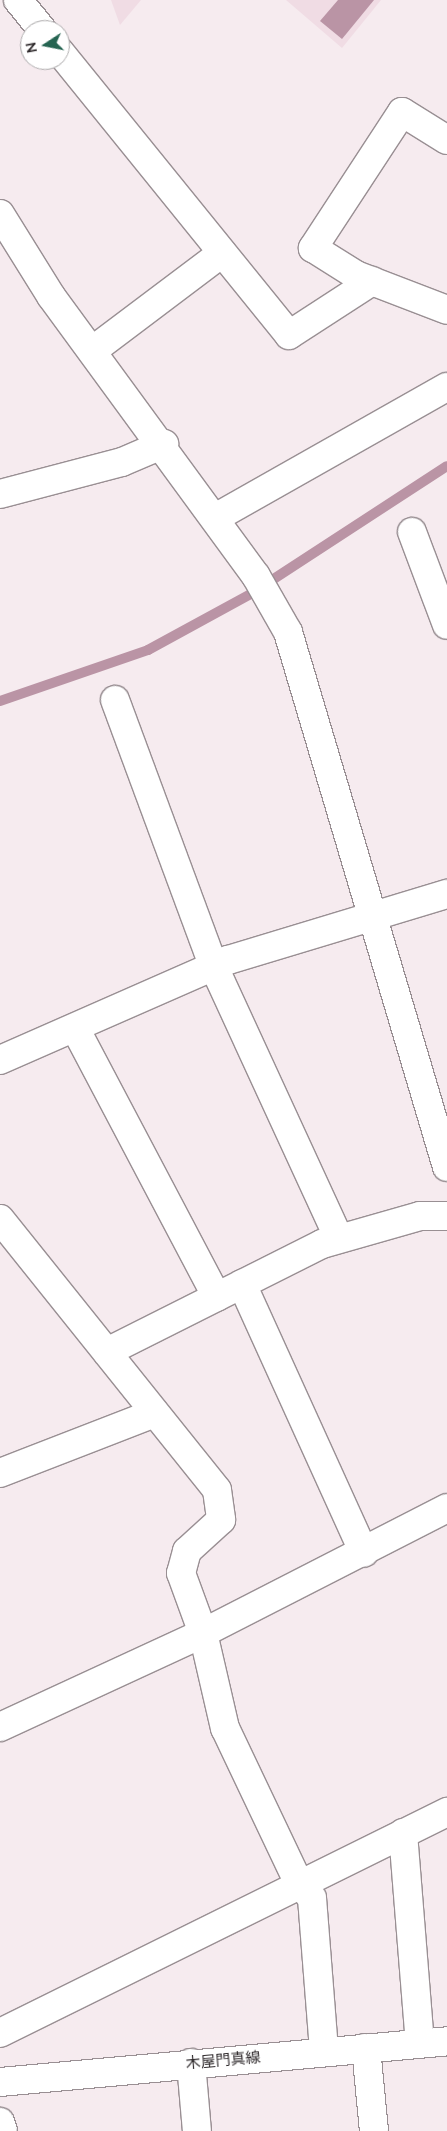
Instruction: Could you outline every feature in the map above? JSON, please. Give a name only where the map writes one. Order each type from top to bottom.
[{"type":"street","points":[[18,0],[34,20]]},
{"type":"street","points":[[70,64],[289,335],[372,281]]},
{"type":"street","points":[[447,140],[402,112],[313,248],[372,281],[447,310]]},
{"type":"street","points":[[0,214],[51,296],[164,444],[215,518],[288,632],[447,1166]]},
{"type":"street","points":[[92,351],[222,252]]},
{"type":"street","points":[[215,518],[447,386]]},
{"type":"street","points":[[0,494],[122,462],[164,444]]},
{"type":"street","points":[[412,532],[447,625]]},
{"type":"street","points":[[115,700],[214,967],[339,1239]]},
{"type":"street","points":[[0,1060],[214,967],[447,894]]},
{"type":"street","points":[[75,1028],[217,1296]]},
{"type":"street","points":[[107,1352],[217,1296],[339,1239],[420,1216],[447,1216]]},
{"type":"street","points":[[0,1219],[217,1490],[221,1520],[187,1551],[181,1573],[203,1633],[225,1728],[298,1882],[312,1898],[324,2050]]},
{"type":"street","points":[[242,1284],[364,1552]]},
{"type":"street","points":[[0,1473],[155,1413]]},
{"type":"street","points":[[0,1727],[203,1633],[447,1508]]},
{"type":"street","points":[[0,2033],[298,1882],[447,1812]]},
{"type":"street","points":[[402,1833],[434,2042]]},
{"type":"street","name":"木屋門真線","points":[[0,2082],[324,2050],[434,2042]]},
{"type":"street","points":[[366,2048],[374,2131]]},
{"type":"street","points":[[191,2063],[197,2131]]},
{"type":"street","points":[[0,2122],[3,2131]]},
{"type":"shaded area","points":[[111,0],[141,0],[120,25]]},
{"type":"shaded area","points":[[286,0],[381,0],[342,48]]},
{"type":"shaded area","points":[[338,0],[374,0],[342,39],[320,21]]},
{"type":"waterway","points":[[269,582],[447,466]]},
{"type":"waterway","points":[[0,701],[148,650],[256,591]]}]
